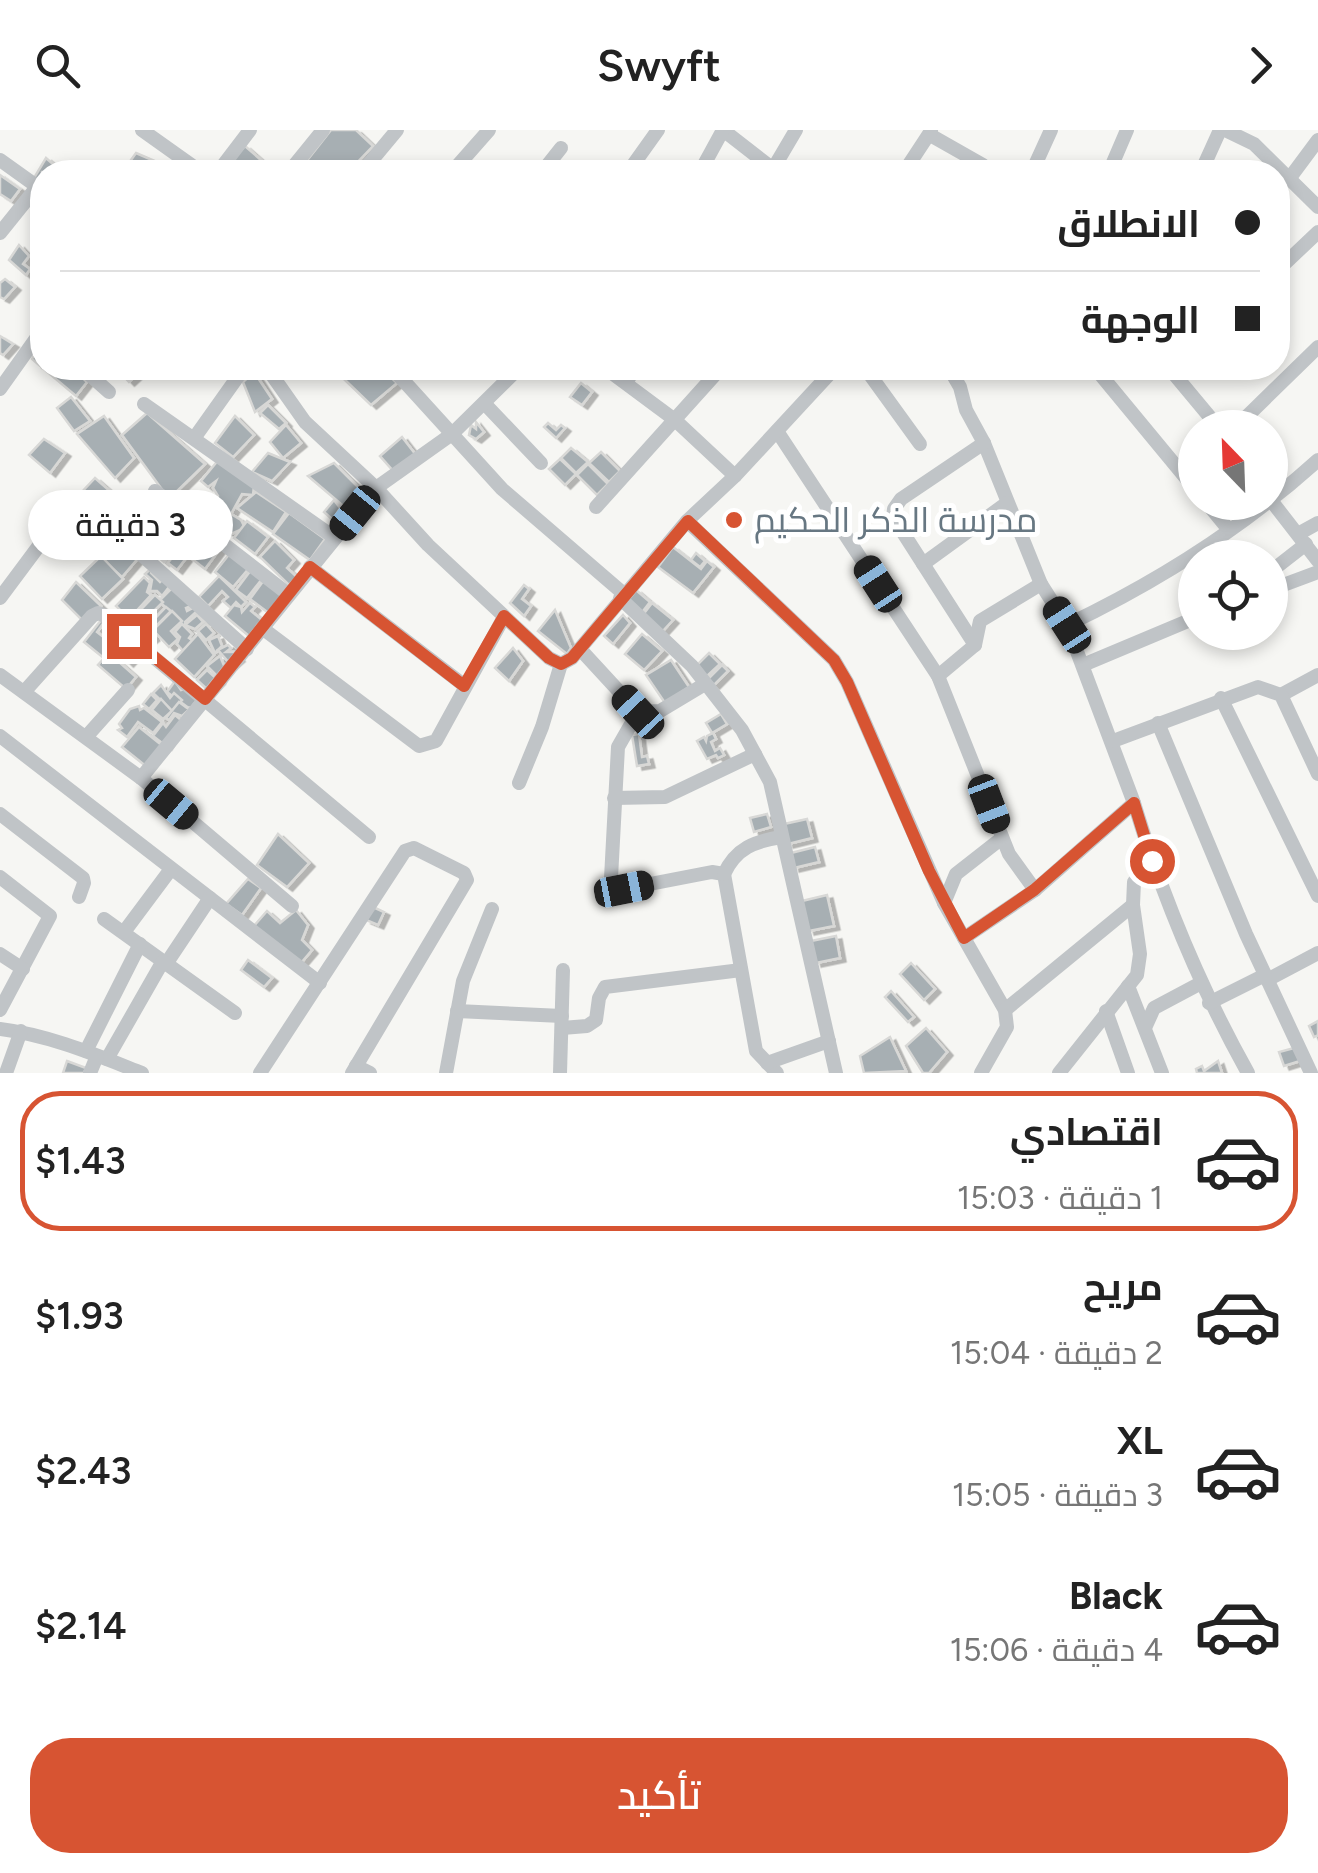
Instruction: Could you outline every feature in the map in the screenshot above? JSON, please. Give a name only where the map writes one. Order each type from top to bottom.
[{"type":"street","points":[[227,160],[250,130]]},
{"type":"street","points":[[298,160],[322,130]]},
{"type":"street","points":[[372,160],[397,130]]},
{"type":"street","points":[[463,160],[489,130]]},
{"type":"street","points":[[637,160],[658,130]]},
{"type":"street","points":[[707,160],[723,130],[757,160]]},
{"type":"street","points":[[774,160],[796,130]]},
{"type":"street","points":[[1038,160],[1051,130]]},
{"type":"street","points":[[1114,160],[1127,130]]},
{"type":"street","points":[[1207,160],[1222,130],[1254,144],[1270,160]]},
{"type":"street","points":[[147,131],[184,160]]},
{"type":"street","points":[[912,160],[931,132],[974,160]]},
{"type":"street","points":[[1290,178],[1318,140]]},
{"type":"street","points":[[551,160],[560,148]]},
{"type":"street","points":[[0,160],[30,182]]},
{"type":"street","points":[[1290,180],[1318,207]]},
{"type":"street","points":[[0,233],[30,200]]},
{"type":"street","points":[[1290,259],[1318,232]]},
{"type":"street","points":[[2,382],[30,346]]},
{"type":"street","points":[[1290,374],[1318,347]]},
{"type":"street","points":[[96,380],[109,392]]},
{"type":"street","points":[[196,437],[236,380]]},
{"type":"street","points":[[275,380],[305,422],[376,488],[428,545],[549,658],[561,664]]},
{"type":"street","points":[[403,380],[502,489],[622,596],[692,666],[742,730],[770,782],[836,1073]]},
{"type":"street","points":[[141,778],[376,488],[452,434],[507,380]]},
{"type":"street","points":[[637,380],[735,476]]},
{"type":"street","points":[[596,507],[710,380]]},
{"type":"street","points":[[518,783],[542,727],[561,664],[580,648],[688,521],[824,380]]},
{"type":"street","points":[[874,380],[920,444]]},
{"type":"street","points":[[955,380],[1041,584],[1067,625],[1083,664],[1152,861],[1209,1003],[1248,1073]]},
{"type":"street","points":[[1105,380],[1178,468]]},
{"type":"street","points":[[1180,380],[1204,410]]},
{"type":"street","points":[[1253,410],[1284,380]]},
{"type":"street","points":[[144,404],[196,437],[334,538]]},
{"type":"street","points":[[484,404],[541,462]]},
{"type":"street","points":[[777,431],[938,676],[1009,854],[1034,890]]},
{"type":"street","points":[[975,645],[893,517],[894,508],[902,499],[984,443]]},
{"type":"street","points":[[1288,486],[1318,460]]},
{"type":"street","points":[[155,491],[288,594]]},
{"type":"street","points":[[923,564],[1007,503]]},
{"type":"street","points":[[1221,520],[1229,530]]},
{"type":"street","points":[[1067,625],[1126,597],[1243,520]]},
{"type":"street","points":[[1287,520],[1318,561]]},
{"type":"street","points":[[688,521],[834,660],[847,682],[944,903],[1005,1010],[1007,1028],[981,1073]]},
{"type":"street","points":[[1288,553],[1318,523]]},
{"type":"street","points":[[125,540],[247,649]]},
{"type":"street","points":[[0,598],[41,544]]},
{"type":"street","points":[[310,567],[464,686]]},
{"type":"street","points":[[1288,583],[1318,572]]},
{"type":"street","points":[[938,676],[975,645],[980,622],[1041,584]]},
{"type":"street","points":[[24,692],[98,612],[370,837]]},
{"type":"street","points":[[262,628],[420,746],[436,741],[504,616]]},
{"type":"street","points":[[1083,664],[1178,625]]},
{"type":"street","points":[[580,648],[638,712]]},
{"type":"street","points":[[0,675],[141,778],[292,906]]},
{"type":"street","points":[[1113,741],[1221,698],[1258,688],[1281,695],[1318,675]]},
{"type":"street","points":[[638,712],[660,711],[706,684]]},
{"type":"street","points":[[86,737],[128,690]]},
{"type":"street","points":[[1281,695],[1317,769]]},
{"type":"street","points":[[1221,698],[1318,896]]},
{"type":"street","points":[[638,712],[618,748],[610,878],[614,885],[624,889],[712,872],[724,874]]},
{"type":"street","points":[[1158,723],[1266,977],[1312,1073]]},
{"type":"street","points":[[0,736],[320,983]]},
{"type":"street","points":[[614,798],[665,797],[755,754]]},
{"type":"street","points":[[964,938],[1034,890],[1134,803]]},
{"type":"street","points":[[0,814],[82,878],[79,898]]},
{"type":"street","points":[[782,837],[754,842],[731,858],[724,874],[756,1052],[772,1068],[829,1042]]},
{"type":"street","points":[[944,903],[956,874],[1002,838]]},
{"type":"street","points":[[260,1073],[405,850],[414,848],[464,873],[467,880],[359,1071]]},
{"type":"street","points":[[1058,1073],[1138,976],[1134,882],[1152,861]]},
{"type":"street","points":[[124,932],[171,868]]},
{"type":"street","points":[[0,876],[50,916],[0,1010]]},
{"type":"street","points":[[96,1055],[210,898]]},
{"type":"street","points":[[1005,1010],[1133,905]]},
{"type":"street","points":[[446,1073],[463,981],[492,909]]},
{"type":"street","points":[[104,919],[235,1013]]},
{"type":"street","points":[[90,1073],[140,944]]},
{"type":"street","points":[[1209,1003],[1318,952]]},
{"type":"street","points":[[0,954],[23,969]]},
{"type":"street","points":[[560,1073],[563,970]]},
{"type":"street","points":[[456,1011],[587,1026],[596,1020],[599,998],[606,986],[741,970]]},
{"type":"street","points":[[1145,1028],[1154,1008],[1164,1000],[1201,984]]},
{"type":"street","points":[[1128,986],[1162,1073]]},
{"type":"street","points":[[1106,1011],[1128,1073]]},
{"type":"street","points":[[0,1029],[21,1031],[142,1073]]},
{"type":"street","points":[[6,1073],[21,1031]]},
{"type":"building","points":[[331,130],[356,130],[373,146],[360,160],[307,160]]},
{"type":"building","points":[[245,146],[261,160],[232,160]]},
{"type":"building","points":[[136,153],[152,160],[131,160]]},
{"type":"building","points":[[0,175],[20,189],[11,201],[0,194]]},
{"type":"building","points":[[19,245],[29,256],[23,264],[30,269],[26,275],[9,260]]},
{"type":"building","points":[[5,279],[15,287],[4,299],[0,297],[0,283]]},
{"type":"building","points":[[0,336],[13,344],[3,355],[0,353]]},
{"type":"building","points":[[57,380],[85,380],[76,396]]},
{"type":"building","points":[[259,380],[272,399],[255,412],[243,382]]},
{"type":"building","points":[[345,380],[397,383],[371,405]]},
{"type":"building","points":[[581,383],[592,392],[582,405],[570,397]]},
{"type":"building","points":[[71,397],[90,421],[74,431],[57,408]]},
{"type":"building","points":[[268,405],[286,423],[279,429],[260,413]]},
{"type":"building","points":[[147,413],[205,464],[169,499],[122,435]]},
{"type":"building","points":[[104,416],[134,458],[115,478],[77,434]]},
{"type":"building","points":[[235,416],[254,435],[233,457],[215,443]]},
{"type":"building","points":[[476,422],[484,432],[476,439],[469,435],[471,425],[476,429]]},
{"type":"building","points":[[548,423],[556,430],[561,425],[565,428],[556,438],[544,427]]},
{"type":"building","points":[[286,425],[301,443],[283,458],[270,442]]},
{"type":"building","points":[[402,437],[416,455],[395,473],[380,456]]},
{"type":"building","points":[[44,439],[65,453],[50,473],[29,455]]},
{"type":"building","points":[[571,448],[588,462],[576,473],[561,458]]},
{"type":"building","points":[[601,452],[620,471],[609,482],[589,463]]},
{"type":"building","points":[[268,453],[290,462],[272,481],[252,472]]},
{"type":"building","points":[[220,458],[254,486],[253,495],[242,494],[231,514],[245,528],[231,534],[204,514],[218,496],[213,488],[216,481],[208,487],[201,481]]},
{"type":"building","points":[[560,459],[576,474],[565,485],[549,469]]},
{"type":"building","points":[[334,463],[362,491],[348,510],[308,476]]},
{"type":"building","points":[[588,464],[608,484],[597,495],[577,475]]},
{"type":"building","points":[[95,478],[137,515],[123,530],[79,495]]},
{"type":"building","points":[[256,492],[286,512],[273,532],[237,508]]},
{"type":"building","points":[[334,500],[340,508],[333,520],[324,512]]},
{"type":"building","points":[[289,513],[325,539],[310,560],[273,534]]},
{"type":"building","points":[[173,515],[178,519],[166,533],[171,537],[164,546],[172,553],[164,562],[134,536],[150,518],[162,528]]},
{"type":"building","points":[[180,519],[192,528],[182,541],[193,549],[177,570],[168,563],[176,552],[167,545],[173,536],[168,534]]},
{"type":"building","points":[[247,521],[268,537],[255,554],[234,538]]},
{"type":"building","points":[[196,526],[222,546],[205,569],[191,558],[197,550],[185,541]]},
{"type":"building","points":[[117,535],[140,556],[122,577],[98,556]]},
{"type":"building","points":[[275,541],[294,560],[287,568],[297,577],[289,585],[260,557]]},
{"type":"building","points":[[673,547],[701,569],[707,561],[714,567],[693,593],[658,567]]},
{"type":"building","points":[[231,552],[250,567],[233,587],[215,572]]},
{"type":"building","points":[[696,553],[705,561],[700,567],[691,560]]},
{"type":"building","points":[[101,556],[123,579],[102,599],[80,576]]},
{"type":"building","points":[[154,566],[151,573],[160,582],[165,577],[169,587],[162,596],[150,591],[152,580],[145,574]]},
{"type":"building","points":[[251,570],[262,579],[247,598],[236,590]]},
{"type":"building","points":[[219,576],[246,602],[241,607],[236,602],[231,608],[223,601],[228,597],[222,591],[208,606],[199,597]]},
{"type":"building","points":[[144,577],[150,583],[147,592],[151,595],[129,619],[116,606]]},
{"type":"building","points":[[264,580],[284,595],[270,614],[250,599]]},
{"type":"building","points":[[76,582],[101,606],[84,622],[62,600]]},
{"type":"building","points":[[524,585],[529,589],[522,599],[531,606],[524,616],[510,603]]},
{"type":"building","points":[[172,588],[191,606],[187,611],[197,606],[213,619],[205,621],[196,612],[185,622],[186,628],[159,601]]},
{"type":"building","points":[[636,590],[650,602],[640,615],[625,603]]},
{"type":"building","points":[[155,595],[163,602],[135,630],[128,623]]},
{"type":"building","points":[[250,603],[255,607],[251,611],[262,620],[249,636],[225,616],[234,605],[241,607],[242,612]]},
{"type":"building","points":[[652,603],[673,620],[661,633],[642,616]]},
{"type":"building","points":[[166,607],[171,611],[152,630],[154,637],[149,641],[144,638],[145,629]]},
{"type":"building","points":[[555,610],[571,648],[567,654],[538,631]]},
{"type":"building","points":[[172,611],[182,621],[171,631],[178,639],[169,647],[153,630]]},
{"type":"building","points":[[197,615],[203,622],[195,629],[185,625]]},
{"type":"building","points":[[623,615],[630,623],[613,644],[604,636]]},
{"type":"building","points":[[102,619],[105,621],[97,632],[115,646],[105,659],[84,642]]},
{"type":"building","points":[[182,624],[193,641],[183,651],[175,632]]},
{"type":"building","points":[[206,624],[214,633],[206,640],[198,631]]},
{"type":"building","points":[[198,634],[214,655],[194,677],[175,659]]},
{"type":"building","points":[[642,634],[662,651],[644,670],[625,654]]},
{"type":"building","points":[[125,636],[140,650],[128,663],[113,648]]},
{"type":"building","points":[[218,636],[222,646],[215,653],[209,640]]},
{"type":"building","points":[[228,645],[231,648],[226,652],[234,652],[239,658],[231,665],[218,650]]},
{"type":"building","points":[[513,648],[523,661],[509,681],[495,668]]},
{"type":"building","points":[[109,653],[136,677],[126,689],[98,665]]},
{"type":"building","points":[[709,653],[720,664],[706,677],[696,666]]},
{"type":"building","points":[[220,656],[225,668],[220,679],[207,666]]},
{"type":"building","points":[[671,660],[689,687],[665,703],[646,675]]},
{"type":"building","points":[[722,665],[728,671],[714,685],[708,679]]},
{"type":"building","points":[[207,670],[219,681],[209,691],[197,680]]},
{"type":"building","points":[[175,681],[181,690],[189,688],[200,696],[190,709],[167,692]]},
{"type":"building","points":[[161,685],[170,698],[174,693],[182,700],[172,711],[153,693]]},
{"type":"building","points":[[151,694],[157,700],[149,709],[143,704]]},
{"type":"building","points":[[161,699],[172,711],[163,719],[152,710]]},
{"type":"building","points":[[179,702],[192,707],[182,716],[174,713],[169,720],[166,718]]},
{"type":"building","points":[[139,706],[162,722],[153,733],[138,722],[127,737],[118,730],[122,728],[119,724],[130,709]]},
{"type":"building","points":[[721,714],[727,724],[712,733],[706,723]]},
{"type":"building","points":[[175,715],[181,720],[166,746],[153,736]]},
{"type":"building","points":[[139,727],[164,747],[147,767],[122,747]]},
{"type":"building","points":[[713,733],[715,751],[720,748],[724,755],[707,759],[697,741],[704,737],[706,741]]},
{"type":"building","points":[[639,734],[642,757],[647,756],[649,764],[637,766],[632,735]]},
{"type":"building","points":[[767,814],[771,827],[754,832],[750,818]]},
{"type":"building","points":[[807,819],[812,838],[788,844],[784,824]]},
{"type":"building","points":[[278,834],[309,863],[287,887],[257,865]]},
{"type":"building","points":[[815,847],[819,862],[794,868],[791,853]]},
{"type":"building","points":[[248,879],[261,888],[242,915],[226,904]]},
{"type":"building","points":[[827,895],[834,926],[809,931],[802,901]]},
{"type":"building","points":[[373,907],[384,912],[378,925],[366,920]]},
{"type":"building","points":[[296,910],[308,925],[302,940],[312,950],[301,963],[253,927],[267,911],[280,923]]},
{"type":"building","points":[[836,936],[840,958],[816,963],[811,941]]},
{"type":"building","points":[[248,960],[272,978],[264,987],[241,970]]},
{"type":"building","points":[[911,963],[935,989],[924,1000],[900,974]]},
{"type":"building","points":[[891,991],[914,1017],[908,1022],[885,997]]},
{"type":"building","points":[[1318,1021],[1318,1035],[1314,1037],[1309,1026]]},
{"type":"building","points":[[926,1028],[947,1052],[929,1073],[923,1073],[906,1046]]},
{"type":"building","points":[[890,1037],[906,1071],[864,1073],[860,1056]]},
{"type":"building","points":[[1294,1048],[1300,1061],[1284,1066],[1279,1052]]},
{"type":"building","points":[[67,1061],[86,1068],[84,1073],[63,1073]]},
{"type":"building","points":[[1218,1061],[1222,1073],[1197,1073],[1196,1069],[1202,1066],[1204,1071]]},
{"type":"place","name":"مدرسة الذكر الحكيم","points":[[734,520]]},
{"type":"route","points":[[129,636],[205,699],[310,567],[464,686],[504,616],[549,658],[561,664],[572,658],[688,521],[834,660],[944,903],[964,938],[1034,890],[1134,803],[1152,861]]}]
